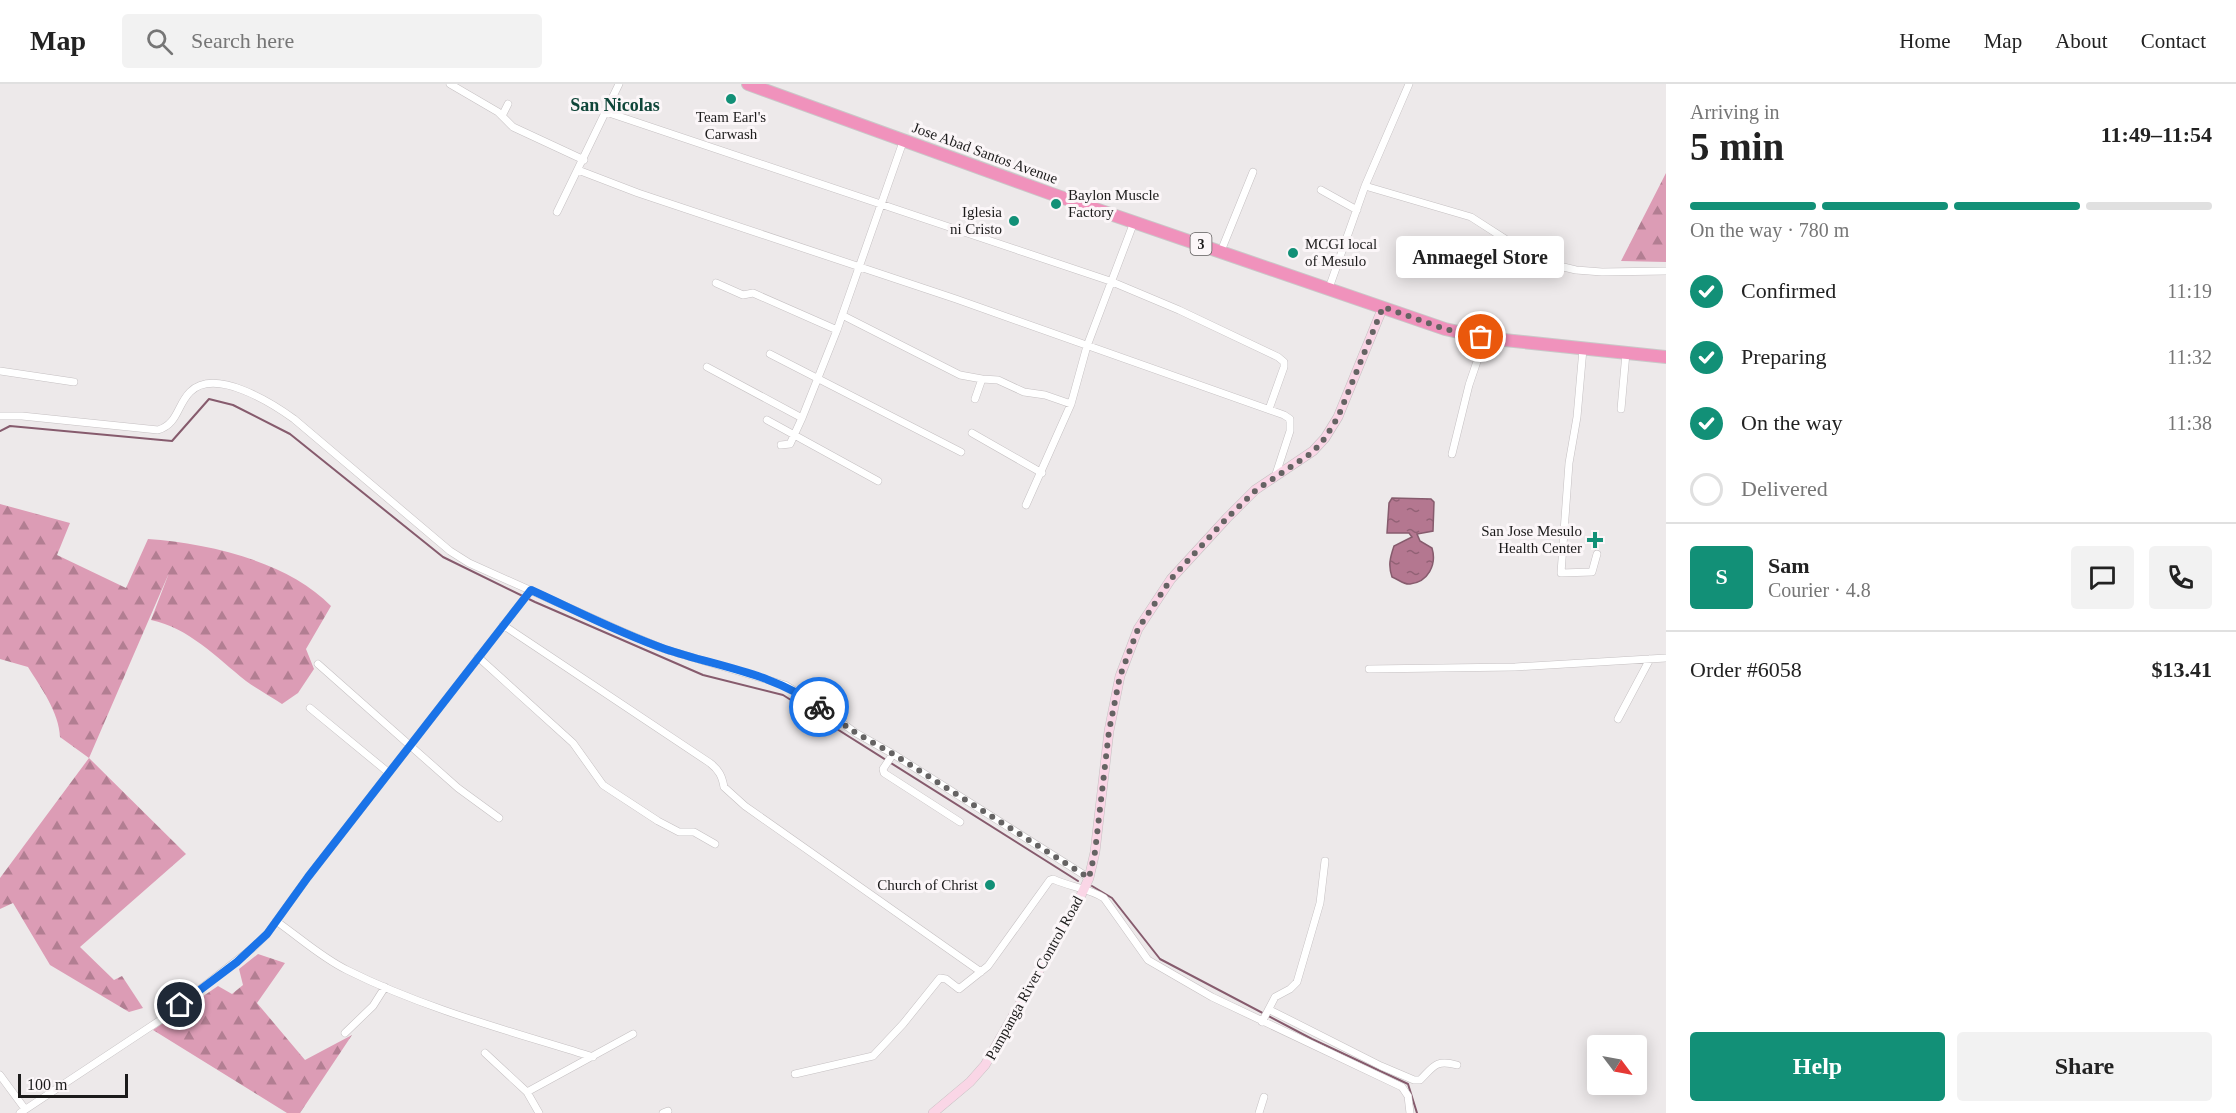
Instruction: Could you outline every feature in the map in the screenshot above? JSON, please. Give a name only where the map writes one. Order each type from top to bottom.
[{"type":"highway","name":"Jose Abad Santos Avenue","points":[[748,84],[1049,193],[1445,329],[1485,338],[1666,357]]},
{"type":"main road","name":"Pampanga River Control Road","points":[[933,1113],[970,1082],[990,1058],[1089,878],[1095,852],[1109,731],[1120,676],[1138,629],[1179,570],[1227,518],[1256,490],[1313,452],[1325,438],[1338,417],[1383,307]]},
{"type":"street","points":[[450,84],[489,106],[513,127],[584,160]]},
{"type":"street","points":[[557,212],[619,84]]},
{"type":"street","points":[[1329,288],[1365,186],[1409,84]]},
{"type":"street","points":[[502,116],[508,104]]},
{"type":"street","points":[[606,112],[1110,281],[1179,310],[1278,357],[1284,362],[1269,409]]},
{"type":"street","points":[[781,445],[789,444],[794,436],[819,378],[904,139]]},
{"type":"street","points":[[578,170],[638,193],[859,266],[1284,415],[1290,419],[1290,424],[1275,477]]},
{"type":"street","points":[[1221,251],[1253,172]]},
{"type":"street","points":[[1365,186],[1471,217],[1527,253],[1555,265],[1576,270],[1602,272],[1666,271]]},
{"type":"street","points":[[1321,190],[1357,210]]},
{"type":"street","points":[[1026,505],[1071,404],[1087,346],[1134,222]]},
{"type":"street","points":[[716,283],[743,295],[753,293],[837,330]]},
{"type":"street","points":[[842,315],[960,375],[998,380],[1024,392],[1045,395],[1071,404]]},
{"type":"street","points":[[1452,454],[1469,385],[1485,338]]},
{"type":"street","points":[[1583,349],[1577,417],[1569,464],[1561,573],[1592,572],[1597,554]]},
{"type":"street","points":[[1620,409],[1626,353]]},
{"type":"street","points":[[770,354],[961,452]]},
{"type":"street","points":[[706,367],[802,418]]},
{"type":"street","points":[[0,371],[74,382]]},
{"type":"street","points":[[975,399],[982,379]]},
{"type":"street","points":[[0,416],[33,417],[158,430],[171,424],[190,392],[197,387],[211,384],[248,392],[279,408],[294,419],[450,551],[469,563],[664,649],[785,685],[856,733],[1089,878]]},
{"type":"street","points":[[767,420],[878,480]]},
{"type":"street","points":[[972,433],[1042,473]]},
{"type":"street","points":[[0,1075],[23,1111],[162,1019],[254,947],[530,591]]},
{"type":"street","points":[[503,625],[710,763],[718,769],[724,787],[746,806],[981,972]]},
{"type":"street","points":[[478,657],[573,742],[603,785],[658,821],[679,832],[694,832],[715,844]]},
{"type":"street","points":[[1369,669],[1515,667],[1666,658]]},
{"type":"street","points":[[1618,718],[1650,659]]},
{"type":"street","points":[[318,664],[458,788],[499,818]]},
{"type":"street","points":[[310,708],[389,773]]},
{"type":"street","points":[[892,755],[883,769],[884,773],[960,822]]},
{"type":"street","points":[[1263,1021],[1275,997],[1290,989],[1297,982],[1320,903],[1324,861]]},
{"type":"street","points":[[795,1074],[873,1056],[903,1024],[940,978],[946,979],[959,989],[988,966],[1050,880],[1104,898],[1148,960],[1212,998],[1402,1088],[1408,1096],[1410,1113]]},
{"type":"street","points":[[276,921],[345,970],[444,1011],[593,1056]]},
{"type":"street","points":[[345,1033],[373,1006],[385,987]]},
{"type":"street","points":[[1269,1011],[1414,1080],[1420,1080],[1436,1063],[1444,1061],[1457,1065]]},
{"type":"street","points":[[527,1092],[633,1034]]},
{"type":"street","points":[[1325,1052],[1331,1041]]},
{"type":"street","points":[[485,1053],[527,1092],[539,1113]]},
{"type":"street","points":[[1259,1113],[1263,1097]]},
{"type":"green space","points":[[1666,173],[1666,262],[1621,261]]},
{"type":"green space","points":[[0,504],[70,523],[57,555],[126,588],[148,539],[221,550],[246,557],[293,578],[314,591],[331,606],[306,649],[314,669],[298,693],[282,704],[246,681],[190,636],[151,620],[169,573],[89,758],[60,737],[53,709],[28,667],[0,659]]},
{"type":"green space","points":[[89,758],[186,854],[80,947],[114,980],[122,976],[143,1008],[129,1012],[50,965],[13,903],[0,909],[0,878]]},
{"type":"green space","points":[[258,954],[285,963],[257,1003],[305,1060],[352,1035],[300,1113],[287,1113],[153,1030],[218,986],[232,994],[243,985],[239,969]]},
{"type":"water","points":[[1392,498],[1431,499],[1434,502],[1433,531],[1417,534],[1420,541],[1432,548],[1432,566],[1430,572],[1416,583],[1406,584],[1392,577],[1390,562],[1394,546],[1412,537],[1409,533],[1387,533],[1389,503]]},
{"type":"waterway","points":[[0,431],[10,426],[172,441],[209,399],[233,405],[290,434],[443,557],[535,602],[703,675],[783,695],[1078,881]]},
{"type":"waterway","points":[[1092,886],[1112,898],[1160,959],[1312,1039],[1408,1084],[1417,1113]]},
{"type":"way so far","points":[[819,707],[856,733],[1089,878],[1095,852],[1109,731],[1120,676],[1138,629],[1171,579],[1256,490],[1313,452],[1325,438],[1338,417],[1383,307],[1445,329],[1481,337]]},
{"type":"place","name":"Team Earl's Carwash","points":[[731,99]]},
{"type":"place","name":"Baylon Muscle Factory","points":[[1056,204]]},
{"type":"place","name":"Iglesia ni Cristo","points":[[1014,221]]},
{"type":"place","name":"MCGI local of Mesulo","points":[[1293,253]]},
{"type":"place","name":"Anmaegel Store","points":[[1481,337]]},
{"type":"place","name":"San Jose Mesulo Health Center","points":[[1595,540]]},
{"type":"place","name":"Church of Christ","points":[[990,885]]},
{"type":"district","name":"San Nicolas","points":[[615,105]]},
{"type":"route","points":[[180,1005],[237,962],[267,934],[308,877],[531,590],[664,649],[785,685],[819,707]]}]
